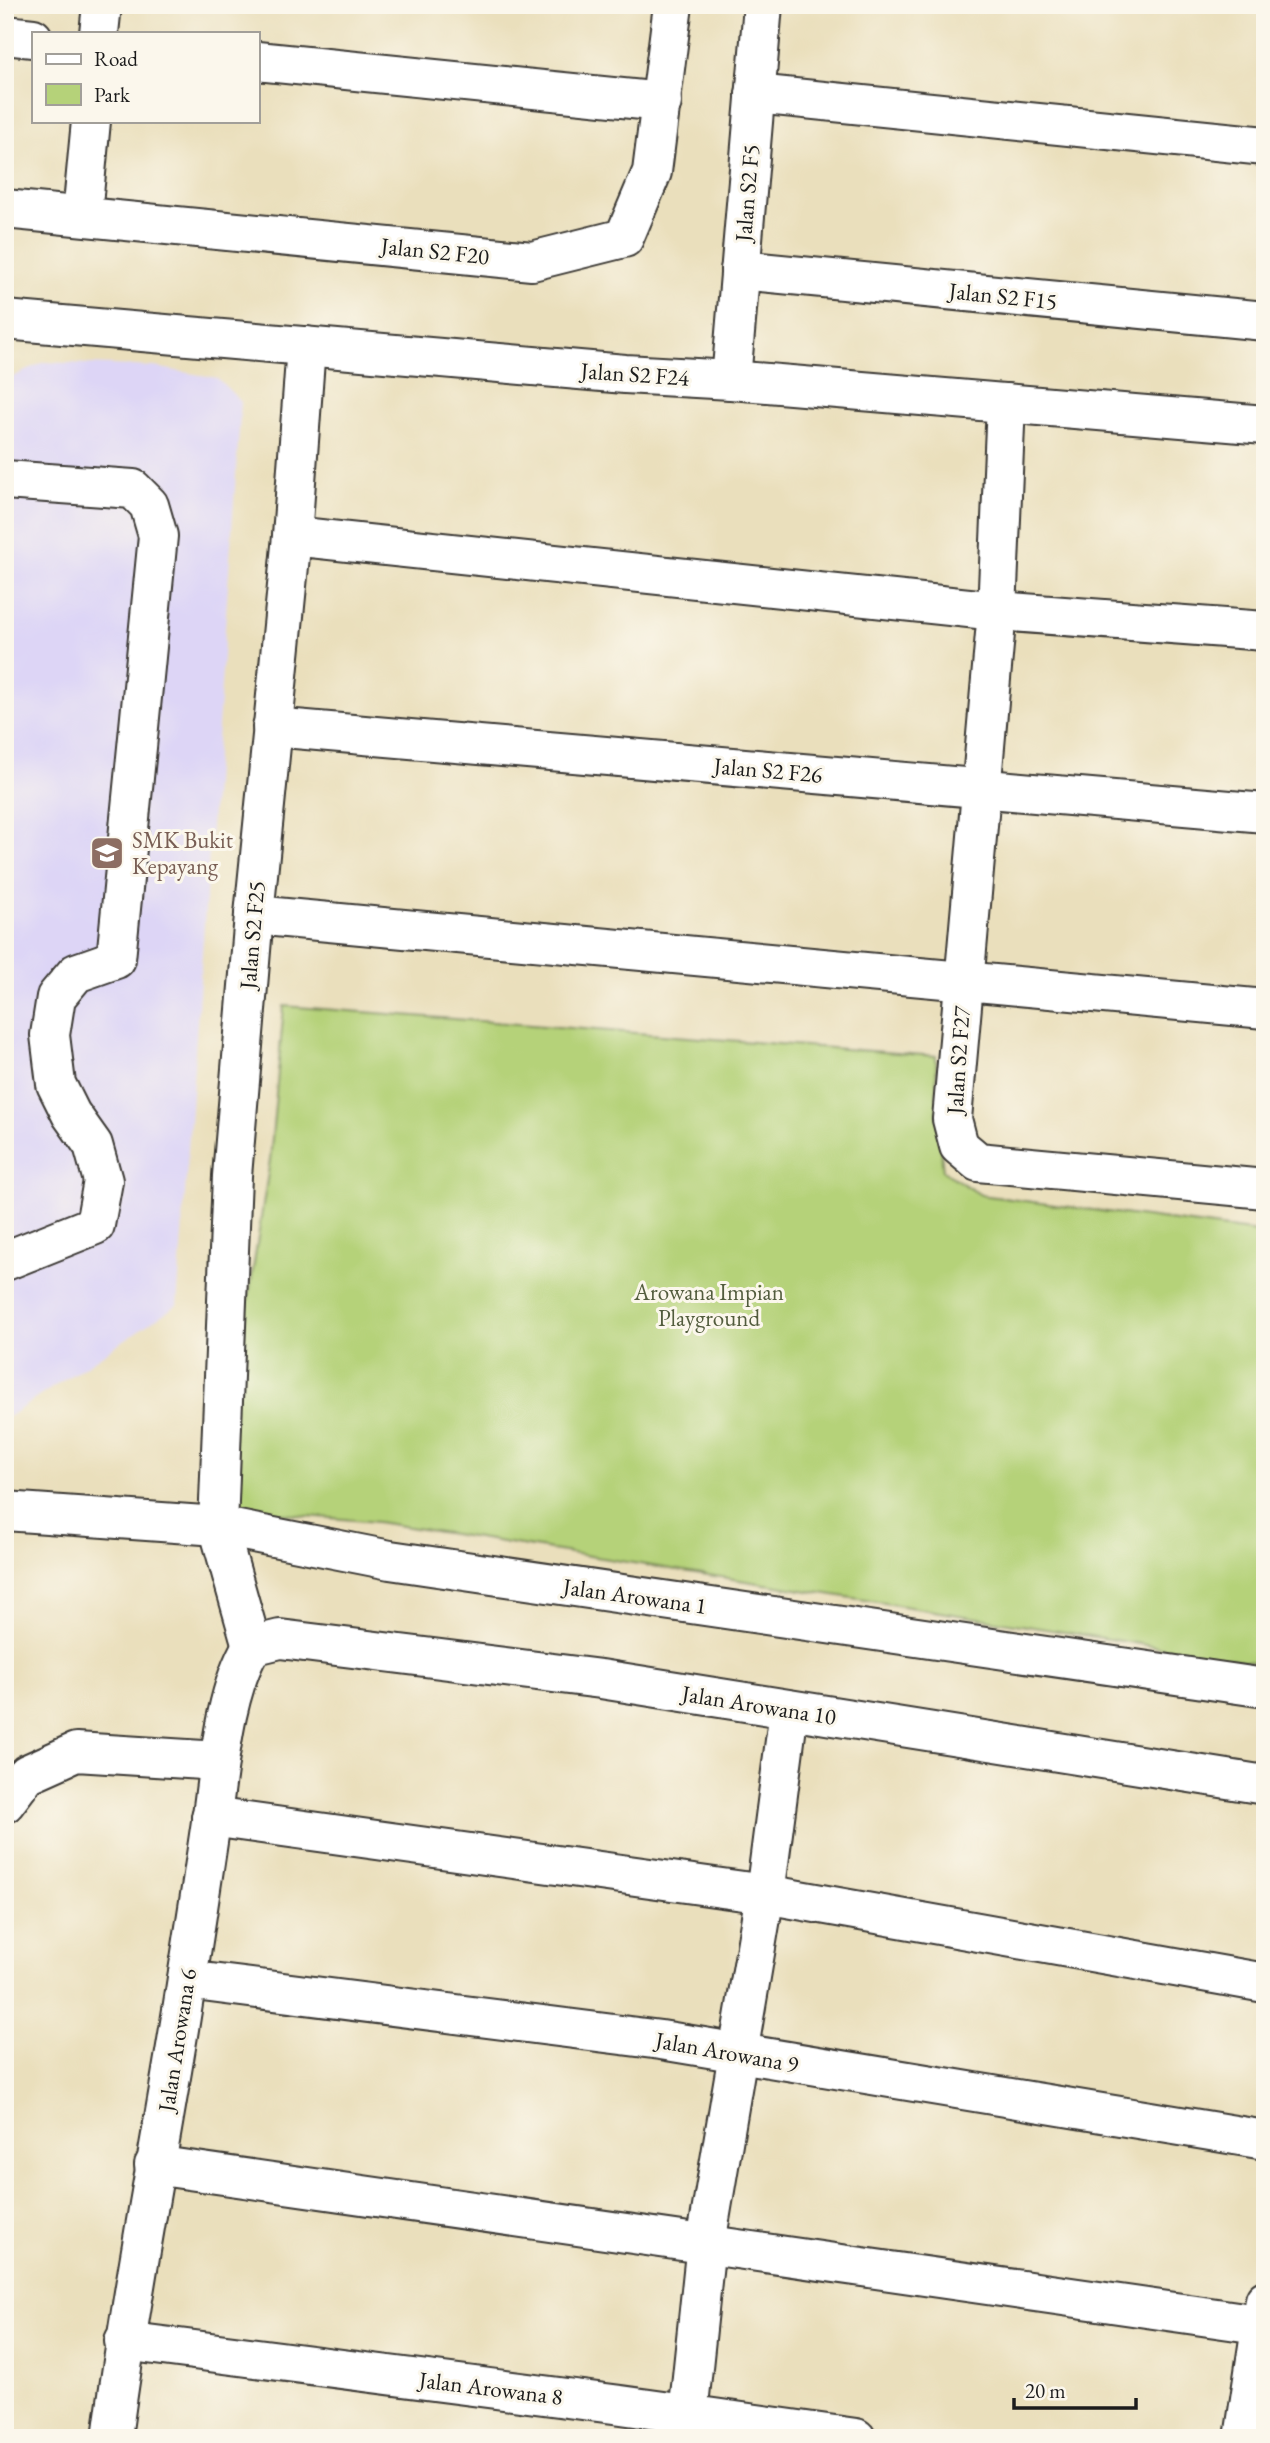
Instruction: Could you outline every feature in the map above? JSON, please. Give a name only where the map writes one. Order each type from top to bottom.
[{"type":"street","points":[[99,32],[102,5]]},
{"type":"street","name":"Jalan S2 F20","points":[[5,209],[532,261],[624,238],[652,172],[674,5]]},
{"type":"street","name":"Jalan S2 F5","points":[[732,380],[763,5]]},
{"type":"street","points":[[5,35],[32,38]]},
{"type":"street","points":[[259,61],[662,102]]},
{"type":"street","points":[[755,94],[1265,146]]},
{"type":"street","points":[[82,215],[91,122]]},
{"type":"street","name":"Jalan S2 F15","points":[[740,270],[1265,321]]},
{"type":"street","name":"Jalan S2 F24","points":[[5,320],[625,374],[732,380],[1265,425]]},
{"type":"street","name":"Jalan S2 F25","points":[[252,1646],[218,1526],[232,1177],[254,915],[292,536],[306,346]]},
{"type":"street","name":"Jalan S2 F27","points":[[1006,403],[997,611],[952,1119],[959,1146],[978,1162],[1265,1189]]},
{"type":"street","points":[[5,480],[133,489],[149,505],[158,536],[116,959],[76,973],[57,997],[50,1034],[57,1084],[71,1114],[93,1145],[103,1181],[95,1225],[5,1261]]},
{"type":"street","points":[[292,536],[997,611],[1265,631]]},
{"type":"street","name":"Jalan S2 F26","points":[[272,727],[1265,813]]},
{"type":"street","points":[[254,915],[1265,1009]]},
{"type":"street","name":"Jalan Arowana 1","points":[[5,1511],[218,1526],[390,1560],[1265,1688]]},
{"type":"street","name":"Jalan Arowana 10","points":[[252,1646],[280,1639],[601,1679],[1265,1785]]},
{"type":"street","name":"Jalan Arowana 6","points":[[112,2438],[124,2341],[167,2103],[219,1761],[233,1694],[244,1659],[252,1646]]},
{"type":"street","points":[[685,2426],[706,2243],[765,1894],[789,1710]]},
{"type":"street","points":[[5,1803],[27,1774],[76,1752],[219,1761]]},
{"type":"street","points":[[211,1816],[765,1894],[1265,1983]]},
{"type":"street","name":"Jalan Arowana 9","points":[[187,1980],[661,2040],[1265,2140]]},
{"type":"street","points":[[154,2165],[706,2243],[1263,2317],[1244,2438]]},
{"type":"street","name":"Jalan Arowana 8","points":[[124,2341],[685,2426],[856,2438]]},
{"type":"shaded area","name":"SMK Bukit Kepayang","points":[[44,362],[154,367],[217,378],[241,402],[177,1305],[5,1419],[5,381]]},
{"type":"green space","name":"Arowana Impian Playground","points":[[284,1006],[936,1056],[937,1114],[943,1171],[981,1195],[1265,1233],[1265,1664],[377,1522],[216,1508],[270,1160]]},
{"type":"place","name":"SMK Bukit Kepayang","points":[[107,853]]}]
